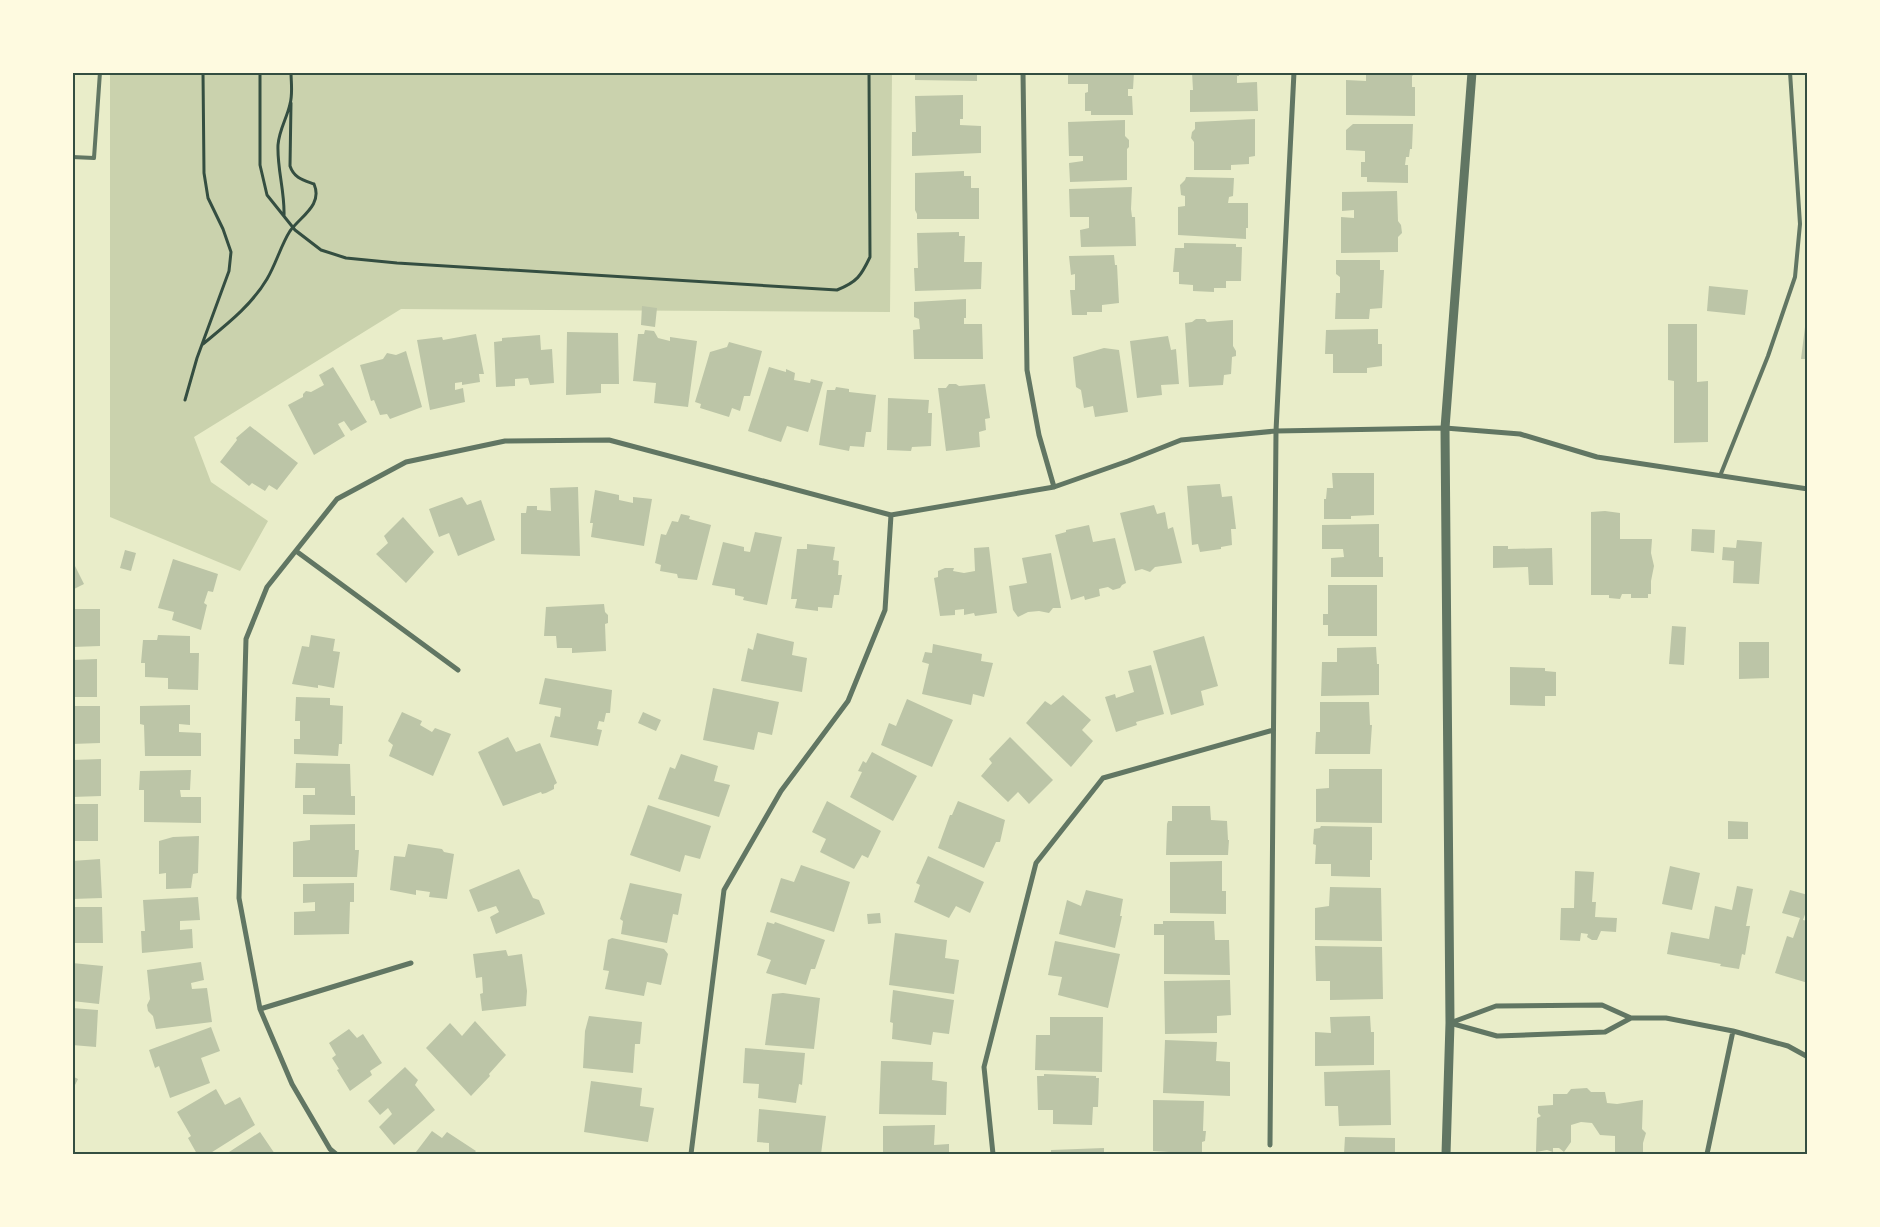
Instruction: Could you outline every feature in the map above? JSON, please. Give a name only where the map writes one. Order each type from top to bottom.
[{"type":"street","points":[[1023,72],[1027,370],[1039,435],[1054,488]]},
{"type":"street","points":[[1270,1145],[1276,431],[1294,72]]},
{"type":"street","points":[[1446,1154],[1450,1023],[1445,428],[1472,72]]},
{"type":"street","points":[[336,1154],[330,1149],[292,1084],[260,1009],[239,898],[246,639],[267,587],[337,499],[406,462],[505,441],[608,440],[891,515],[1054,488],[1181,440],[1276,431],[1445,428],[1520,434],[1597,457],[1808,489]]},
{"type":"street","points":[[692,1154],[724,890],[782,791],[848,701],[885,610],[891,515]]},
{"type":"street","points":[[296,551],[458,670]]},
{"type":"street","points":[[993,1154],[984,1067],[1036,863],[1104,778],[1273,730]]},
{"type":"street","points":[[260,1009],[411,964]]},
{"type":"street","points":[[1450,1023],[1496,1006],[1602,1005],[1631,1018],[1666,1018],[1733,1031],[1788,1046],[1808,1057]]},
{"type":"street","points":[[1450,1023],[1497,1036],[1604,1032],[1631,1018]]},
{"type":"street","points":[[1707,1154],[1733,1031]]},
{"type":"lane","points":[[72,157],[94,158],[100,72]]},
{"type":"lane","points":[[1720,476],[1768,356],[1795,277],[1800,224],[1790,72]]},
{"type":"path","points":[[185,400],[202,345],[229,271],[231,252],[223,229],[208,198],[204,173],[203,72]]},
{"type":"path","points":[[260,72],[260,165],[267,195],[293,228],[321,250],[346,258],[397,263],[837,290],[851,285],[862,274],[870,257],[869,72]]},
{"type":"path","points":[[202,345],[225,326],[266,281],[290,232],[315,203],[314,184],[300,179],[292,172],[290,166],[291,72]]},
{"type":"path","points":[[284,216],[278,144],[281,128],[291,103]]},
{"type":"green space","points":[[110,73],[892,73],[890,312],[401,309],[194,437],[211,482],[268,521],[240,571],[110,517]]},
{"type":"building","points":[[915,72],[977,72],[977,81],[915,80]]},
{"type":"building","points":[[1068,72],[1134,72],[1133,89],[1128,89],[1128,96],[1132,96],[1133,115],[1091,115],[1091,111],[1085,111],[1085,93],[1088,92],[1088,84],[1068,84]]},
{"type":"building","points":[[1192,72],[1239,72],[1237,83],[1257,82],[1258,111],[1190,112],[1190,90],[1193,90]]},
{"type":"building","points":[[1366,72],[1416,72],[1412,76],[1412,87],[1415,87],[1415,116],[1346,115],[1346,80],[1366,81]]},
{"type":"building","points":[[963,95],[963,119],[960,119],[960,125],[981,126],[981,153],[912,156],[912,132],[916,132],[915,96]]},
{"type":"building","points":[[1255,119],[1255,156],[1249,157],[1249,164],[1231,165],[1231,170],[1194,170],[1194,142],[1191,138],[1192,132],[1195,129],[1195,122]]},
{"type":"building","points":[[1125,120],[1125,136],[1129,140],[1129,147],[1127,149],[1127,180],[1070,182],[1069,163],[1083,161],[1083,156],[1069,156],[1068,122]]},
{"type":"building","points":[[1353,124],[1413,124],[1412,149],[1410,149],[1409,157],[1406,157],[1405,165],[1408,165],[1408,183],[1367,182],[1367,177],[1361,177],[1361,162],[1365,162],[1365,151],[1346,150],[1346,130]]},
{"type":"building","points":[[964,171],[964,176],[971,176],[971,188],[979,188],[979,219],[917,219],[915,210],[915,173]]},
{"type":"building","points":[[1186,177],[1234,178],[1233,196],[1229,197],[1228,203],[1248,203],[1246,239],[1178,235],[1178,207],[1185,206],[1185,196],[1181,195],[1180,185]]},
{"type":"building","points":[[1132,187],[1131,209],[1132,217],[1135,217],[1136,246],[1081,247],[1080,230],[1089,228],[1089,217],[1070,217],[1069,189]]},
{"type":"building","points":[[1397,191],[1398,221],[1401,225],[1402,233],[1398,237],[1398,252],[1341,253],[1341,217],[1354,218],[1354,210],[1342,211],[1342,192]]},
{"type":"building","points":[[959,232],[959,236],[965,236],[964,262],[982,262],[981,289],[915,291],[914,268],[918,268],[917,233]]},
{"type":"building","points":[[1184,243],[1236,244],[1236,247],[1242,247],[1241,281],[1226,281],[1226,288],[1214,288],[1214,292],[1193,291],[1193,285],[1179,284],[1179,272],[1173,272],[1175,248],[1184,248]]},
{"type":"building","points":[[1114,255],[1115,265],[1117,265],[1119,303],[1102,305],[1102,312],[1072,315],[1070,290],[1075,290],[1075,274],[1071,275],[1069,256]]},
{"type":"building","points":[[1336,260],[1380,260],[1380,270],[1384,270],[1382,308],[1370,309],[1369,319],[1335,319],[1336,293],[1340,293],[1340,277],[1336,274]]},
{"type":"building","points":[[1709,286],[1748,290],[1745,315],[1707,311]]},
{"type":"building","points":[[966,299],[966,318],[964,318],[964,324],[982,324],[983,359],[914,359],[913,330],[920,329],[919,319],[914,317],[914,302]]},
{"type":"building","points":[[642,306],[657,308],[655,327],[641,325]]},
{"type":"building","points":[[1196,319],[1205,319],[1207,322],[1233,320],[1233,346],[1236,356],[1232,357],[1231,374],[1224,375],[1223,385],[1189,387],[1185,323]]},
{"type":"building","points":[[1806,319],[1808,319],[1808,359],[1801,359]]},
{"type":"building","points":[[1668,324],[1697,324],[1697,382],[1708,381],[1708,442],[1674,443],[1674,381],[1668,380]]},
{"type":"building","points":[[1378,329],[1378,344],[1382,344],[1382,366],[1367,368],[1367,373],[1333,373],[1333,354],[1325,354],[1326,330]]},
{"type":"building","points":[[645,330],[654,331],[658,338],[670,341],[670,337],[697,341],[688,407],[654,403],[656,383],[633,381],[638,334],[644,334]]},
{"type":"building","points":[[567,332],[618,333],[619,384],[601,384],[601,393],[566,395]]},
{"type":"building","points":[[476,334],[484,374],[479,374],[480,382],[462,385],[462,382],[455,383],[455,390],[463,388],[465,402],[430,410],[417,340],[442,337],[443,340]]},
{"type":"building","points":[[540,335],[541,350],[552,349],[554,383],[530,385],[528,378],[515,379],[515,386],[496,387],[494,342],[502,341],[502,338]]},
{"type":"building","points":[[1168,336],[1171,350],[1176,349],[1179,384],[1161,385],[1162,395],[1137,398],[1130,341]]},
{"type":"building","points":[[729,342],[762,351],[750,396],[744,396],[740,411],[732,408],[729,417],[700,408],[701,404],[695,402],[710,352],[727,347]]},
{"type":"building","points":[[1104,348],[1119,350],[1128,412],[1095,417],[1093,406],[1084,408],[1081,390],[1076,387],[1073,357]]},
{"type":"building","points":[[406,351],[422,407],[390,419],[387,414],[380,415],[374,400],[371,401],[360,365],[383,359],[387,353],[396,355]]},
{"type":"building","points":[[333,367],[367,422],[351,431],[344,421],[338,424],[345,436],[314,455],[288,405],[303,397],[306,391],[311,392],[324,385],[319,375]]},
{"type":"building","points":[[769,367],[786,372],[786,369],[795,373],[794,380],[810,383],[811,379],[823,382],[808,432],[787,426],[781,442],[748,431]]},
{"type":"building","points":[[949,384],[959,386],[985,384],[990,418],[985,419],[986,430],[979,432],[980,447],[946,451],[938,388],[946,388]]},
{"type":"building","points":[[836,387],[849,389],[849,392],[876,395],[871,432],[866,432],[864,447],[850,446],[849,451],[819,445],[827,390],[835,390]]},
{"type":"building","points":[[888,398],[929,400],[928,413],[932,413],[931,446],[912,447],[911,451],[887,450]]},
{"type":"building","points":[[250,426],[298,463],[277,490],[269,485],[265,491],[252,483],[249,486],[220,462],[237,440],[236,438]]},
{"type":"building","points":[[1332,473],[1374,473],[1374,515],[1351,516],[1351,519],[1324,519],[1324,499],[1326,499],[1327,488],[1333,488]]},
{"type":"building","points":[[1220,484],[1222,497],[1232,496],[1236,529],[1231,529],[1232,545],[1221,547],[1221,549],[1200,552],[1198,544],[1192,545],[1187,486]]},
{"type":"building","points":[[578,487],[580,556],[521,554],[521,513],[526,513],[527,506],[537,506],[537,510],[551,511],[550,488]]},
{"type":"building","points":[[595,490],[619,495],[619,500],[633,503],[633,497],[652,499],[644,546],[591,537],[593,523],[590,523]]},
{"type":"building","points":[[462,497],[467,505],[481,500],[495,540],[458,556],[449,533],[439,537],[429,509]]},
{"type":"building","points":[[1154,505],[1157,514],[1165,512],[1168,529],[1173,527],[1182,563],[1155,567],[1150,572],[1142,569],[1135,571],[1120,513]]},
{"type":"building","points":[[1591,512],[1620,513],[1620,539],[1652,539],[1651,553],[1654,566],[1651,594],[1648,594],[1648,598],[1631,598],[1631,594],[1622,594],[1620,599],[1609,598],[1609,595],[1591,595]]},
{"type":"building","points":[[681,514],[690,516],[689,519],[711,525],[697,580],[678,578],[677,574],[660,571],[661,565],[655,563],[661,534],[666,535],[672,521],[678,522]]},
{"type":"building","points":[[403,517],[434,552],[406,583],[376,554],[388,543],[384,536]]},
{"type":"building","points":[[1379,524],[1379,557],[1383,557],[1383,577],[1331,577],[1331,558],[1344,557],[1343,549],[1322,549],[1322,525]]},
{"type":"building","points":[[1089,525],[1093,542],[1115,538],[1126,583],[1120,588],[1113,590],[1108,587],[1099,589],[1100,596],[1085,600],[1084,596],[1071,600],[1055,535],[1066,532],[1066,530]]},
{"type":"building","points":[[1692,529],[1715,530],[1714,553],[1691,551]]},
{"type":"building","points":[[755,532],[782,537],[767,605],[743,600],[744,597],[735,595],[735,589],[712,585],[723,542],[744,547],[744,551],[750,552]]},
{"type":"building","points":[[1737,540],[1762,542],[1759,584],[1733,583],[1734,561],[1722,560],[1723,547],[1736,548]]},
{"type":"building","points":[[807,544],[835,547],[833,560],[839,561],[838,575],[842,575],[839,595],[834,595],[832,608],[818,607],[818,611],[795,608],[797,599],[791,599],[797,549],[807,549]]},
{"type":"building","points":[[1493,546],[1508,546],[1508,549],[1552,548],[1553,585],[1529,585],[1528,567],[1493,568]]},
{"type":"building","points":[[989,547],[997,613],[975,616],[974,613],[964,615],[964,609],[955,610],[955,615],[940,616],[934,578],[938,577],[938,571],[945,568],[954,568],[953,571],[964,573],[975,571],[974,548]]},
{"type":"building","points":[[125,550],[136,553],[131,571],[120,568]]},
{"type":"building","points":[[1051,553],[1061,608],[1053,608],[1049,613],[1039,611],[1028,612],[1018,617],[1013,610],[1009,586],[1027,583],[1022,558]]},
{"type":"building","points":[[173,559],[218,574],[213,592],[208,591],[204,603],[207,605],[201,630],[172,620],[174,612],[158,608]]},
{"type":"building","points":[[72,560],[84,584],[72,590]]},
{"type":"building","points":[[1328,585],[1377,585],[1377,636],[1328,636],[1328,625],[1323,625],[1323,614],[1328,614]]},
{"type":"building","points":[[604,604],[605,612],[608,615],[608,623],[605,624],[606,651],[572,653],[572,648],[557,648],[556,636],[544,636],[546,607]]},
{"type":"building","points":[[72,609],[100,609],[100,646],[72,647]]},
{"type":"building","points":[[1672,626],[1686,627],[1684,665],[1669,664]]},
{"type":"building","points":[[757,633],[794,642],[792,655],[807,658],[802,692],[741,681],[748,648],[753,650]]},
{"type":"building","points":[[158,635],[190,636],[190,653],[199,653],[198,690],[168,689],[168,678],[145,677],[145,663],[141,663],[143,640],[157,640]]},
{"type":"building","points":[[311,635],[335,639],[333,651],[340,652],[334,688],[318,685],[318,688],[292,684],[302,646],[309,647]]},
{"type":"building","points":[[1204,636],[1218,686],[1201,691],[1204,705],[1171,715],[1153,651]]},
{"type":"building","points":[[1739,642],[1769,642],[1769,678],[1739,679]]},
{"type":"building","points":[[933,644],[982,654],[981,661],[993,663],[984,697],[973,694],[971,705],[922,694],[929,664],[922,662],[925,652],[932,653]]},
{"type":"building","points":[[1376,647],[1377,664],[1379,664],[1379,695],[1321,696],[1322,662],[1337,662],[1337,648]]},
{"type":"building","points":[[97,659],[97,697],[72,697],[72,660]]},
{"type":"building","points":[[1151,665],[1164,714],[1136,722],[1137,725],[1116,732],[1105,697],[1115,694],[1116,698],[1134,692],[1128,671]]},
{"type":"building","points":[[1510,667],[1545,668],[1545,671],[1556,672],[1556,696],[1545,696],[1545,706],[1510,705]]},
{"type":"building","points":[[545,678],[612,690],[610,713],[606,713],[604,722],[599,721],[597,729],[602,730],[598,746],[550,737],[555,716],[560,717],[561,708],[539,704]]},
{"type":"building","points":[[713,688],[779,702],[772,735],[758,732],[754,750],[703,740]]},
{"type":"building","points":[[1063,695],[1091,720],[1082,730],[1093,741],[1071,767],[1026,723],[1045,701],[1051,705]]},
{"type":"building","points":[[296,697],[330,698],[330,705],[343,706],[342,744],[339,744],[338,756],[294,754],[294,739],[300,739],[300,721],[295,721]]},
{"type":"building","points":[[907,699],[953,720],[932,767],[881,745],[889,723],[896,726]]},
{"type":"building","points":[[1320,702],[1369,702],[1370,725],[1372,725],[1370,754],[1315,754],[1316,732],[1320,732]]},
{"type":"building","points":[[190,705],[190,725],[179,724],[179,732],[201,733],[201,756],[145,756],[144,725],[140,724],[140,706]]},
{"type":"building","points":[[72,706],[100,706],[100,743],[72,744]]},
{"type":"building","points":[[402,712],[422,721],[420,725],[432,732],[435,728],[451,734],[433,776],[389,756],[393,745],[388,741]]},
{"type":"building","points":[[643,712],[661,720],[656,731],[638,723]]},
{"type":"building","points":[[508,737],[516,752],[540,743],[557,783],[554,785],[554,789],[503,806],[478,752]]},
{"type":"building","points":[[1010,737],[1053,780],[1029,804],[1018,792],[1008,802],[981,776],[992,763],[989,759]]},
{"type":"building","points":[[872,752],[917,776],[893,821],[850,797],[862,772],[858,771],[863,761],[866,763]]},
{"type":"building","points":[[681,754],[718,766],[714,781],[730,785],[719,817],[658,799],[670,767],[675,769]]},
{"type":"building","points":[[101,759],[101,796],[72,797],[72,760]]},
{"type":"building","points":[[296,763],[350,764],[351,796],[355,796],[355,815],[303,814],[303,795],[315,795],[315,788],[295,788]]},
{"type":"building","points":[[1329,769],[1382,769],[1382,823],[1316,822],[1316,789],[1329,788]]},
{"type":"building","points":[[191,770],[190,790],[180,790],[181,797],[201,797],[201,823],[144,822],[144,790],[139,790],[140,771]]},
{"type":"building","points":[[827,801],[881,831],[868,858],[862,855],[854,869],[820,852],[826,839],[812,832]]},
{"type":"building","points":[[958,801],[1005,820],[1000,842],[996,842],[984,868],[938,848],[950,815],[952,815]]},
{"type":"building","points":[[72,804],[98,804],[98,841],[72,841]]},
{"type":"building","points":[[648,805],[711,826],[700,859],[685,855],[680,872],[630,855]]},
{"type":"building","points":[[1172,806],[1210,806],[1211,820],[1227,821],[1228,855],[1166,855],[1167,824],[1168,821],[1172,821]]},
{"type":"building","points":[[1728,821],[1748,822],[1748,839],[1728,839]]},
{"type":"building","points":[[355,824],[355,850],[359,850],[357,877],[293,877],[293,842],[310,840],[310,825]]},
{"type":"building","points":[[1321,826],[1372,827],[1370,877],[1331,876],[1331,864],[1315,864],[1316,845],[1313,844],[1314,829]]},
{"type":"building","points":[[199,836],[198,873],[193,874],[191,888],[166,889],[166,873],[159,874],[159,841],[173,837]]},
{"type":"building","points":[[408,844],[442,849],[444,852],[454,854],[447,899],[429,897],[430,892],[416,890],[416,895],[390,890],[394,856],[405,857]]},
{"type":"building","points":[[928,856],[984,882],[970,913],[956,906],[949,918],[914,902],[920,885],[916,883]]},
{"type":"building","points":[[100,859],[102,898],[72,899],[72,861]]},
{"type":"building","points":[[1222,861],[1222,891],[1226,891],[1226,914],[1170,913],[1170,862]]},
{"type":"building","points":[[801,865],[850,882],[834,932],[770,912],[781,878],[794,882]]},
{"type":"building","points":[[1670,866],[1700,873],[1692,910],[1662,904]]},
{"type":"building","points":[[519,869],[533,898],[539,900],[545,914],[496,934],[490,917],[499,912],[496,906],[478,912],[469,890]]},
{"type":"building","points":[[1575,871],[1594,872],[1592,902],[1596,902],[1595,917],[1617,918],[1616,932],[1601,931],[1597,940],[1592,940],[1587,937],[1588,934],[1581,933],[1580,941],[1560,940],[1561,908],[1574,908]]},
{"type":"building","points":[[354,883],[354,902],[350,902],[349,934],[294,935],[294,912],[315,911],[315,902],[303,903],[303,884]]},
{"type":"building","points":[[630,883],[682,894],[678,915],[673,914],[667,943],[621,934],[623,921],[620,919]]},
{"type":"building","points":[[1737,886],[1753,889],[1746,926],[1750,926],[1745,955],[1742,954],[1739,969],[1667,954],[1671,932],[1709,939],[1715,906],[1732,910]]},
{"type":"building","points":[[1330,887],[1381,888],[1382,941],[1315,940],[1315,908],[1329,906]]},
{"type":"building","points":[[1086,890],[1123,899],[1120,916],[1122,916],[1115,948],[1059,934],[1067,900],[1081,906]]},
{"type":"building","points":[[1790,890],[1808,895],[1808,906],[1803,920],[1808,921],[1808,983],[1775,973],[1787,936],[1793,938],[1800,918],[1782,913]]},
{"type":"building","points":[[198,897],[200,920],[180,921],[180,930],[192,929],[193,948],[142,953],[141,931],[145,931],[143,900]]},
{"type":"building","points":[[72,907],[102,907],[103,943],[72,943]]},
{"type":"building","points":[[880,913],[881,923],[868,924],[867,914]]},
{"type":"building","points":[[1163,921],[1214,921],[1215,940],[1229,940],[1230,975],[1164,974],[1164,935],[1154,935],[1154,924],[1163,924]]},
{"type":"building","points":[[767,922],[774,924],[775,922],[825,940],[815,969],[811,969],[806,985],[766,973],[771,960],[757,955]]},
{"type":"building","points":[[895,933],[947,940],[945,958],[959,960],[954,994],[889,985]]},
{"type":"building","points":[[612,938],[664,949],[668,954],[661,985],[647,982],[644,996],[605,989],[609,971],[603,970],[608,940]]},
{"type":"building","points":[[1055,941],[1120,954],[1108,1008],[1058,995],[1062,977],[1048,975]]},
{"type":"building","points":[[1315,946],[1382,947],[1383,999],[1330,1000],[1330,981],[1316,981]]},
{"type":"building","points":[[506,950],[508,956],[522,954],[527,991],[526,1006],[482,1011],[480,994],[483,993],[482,977],[476,978],[473,954]]},
{"type":"building","points":[[201,962],[204,980],[191,983],[192,989],[207,988],[212,1022],[156,1029],[153,1016],[148,1011],[147,1005],[150,999],[147,970]]},
{"type":"building","points":[[72,963],[103,966],[99,1004],[72,1001]]},
{"type":"building","points":[[1230,980],[1231,1015],[1217,1016],[1217,1033],[1165,1034],[1164,981]]},
{"type":"building","points":[[893,990],[954,1000],[949,1034],[933,1032],[931,1045],[892,1039],[893,1023],[890,1022]]},
{"type":"building","points":[[783,993],[820,998],[814,1049],[765,1045],[772,994]]},
{"type":"building","points":[[72,1008],[98,1010],[96,1047],[72,1045]]},
{"type":"building","points":[[589,1016],[642,1022],[640,1044],[635,1044],[633,1073],[583,1068],[585,1031]]},
{"type":"building","points":[[1370,1016],[1371,1032],[1374,1032],[1374,1065],[1315,1066],[1315,1032],[1331,1033],[1330,1017]]},
{"type":"building","points":[[1050,1017],[1103,1017],[1102,1072],[1035,1070],[1036,1035],[1050,1035]]},
{"type":"building","points":[[475,1021],[506,1055],[471,1096],[426,1048],[450,1023],[462,1036]]},
{"type":"building","points":[[211,1027],[220,1051],[201,1058],[210,1083],[170,1098],[159,1066],[155,1068],[149,1050]]},
{"type":"building","points":[[349,1029],[357,1038],[363,1034],[382,1063],[370,1071],[372,1075],[350,1091],[337,1070],[339,1069],[332,1058],[336,1055],[329,1043]]},
{"type":"building","points":[[1165,1040],[1217,1042],[1216,1061],[1230,1062],[1230,1096],[1163,1093]]},
{"type":"building","points":[[745,1048],[805,1053],[802,1085],[799,1084],[796,1103],[758,1098],[759,1084],[743,1083]]},
{"type":"building","points":[[881,1061],[933,1062],[932,1080],[947,1082],[946,1115],[879,1114]]},
{"type":"building","points":[[405,1067],[418,1080],[415,1085],[435,1110],[394,1145],[379,1127],[392,1114],[388,1108],[380,1115],[368,1101]]},
{"type":"building","points":[[1390,1070],[1391,1125],[1339,1126],[1338,1106],[1325,1106],[1324,1072]]},
{"type":"building","points":[[1044,1074],[1096,1076],[1096,1078],[1099,1078],[1098,1107],[1093,1107],[1092,1125],[1053,1124],[1053,1110],[1038,1110],[1037,1076],[1044,1076]]},
{"type":"building","points":[[72,1076],[78,1079],[72,1091]]},
{"type":"building","points":[[591,1081],[642,1088],[640,1106],[654,1108],[648,1142],[584,1132]]},
{"type":"building","points":[[1587,1088],[1591,1092],[1605,1092],[1607,1103],[1617,1104],[1643,1100],[1642,1129],[1646,1133],[1643,1143],[1643,1154],[1615,1154],[1615,1136],[1600,1135],[1592,1123],[1581,1122],[1571,1125],[1571,1142],[1564,1152],[1559,1148],[1553,1148],[1553,1152],[1547,1150],[1536,1152],[1537,1118],[1541,1116],[1538,1113],[1538,1106],[1553,1105],[1553,1094],[1567,1094],[1571,1089]]},
{"type":"building","points":[[216,1089],[225,1105],[240,1097],[255,1125],[209,1154],[197,1154],[188,1138],[191,1136],[177,1112]]},
{"type":"building","points":[[1153,1100],[1204,1101],[1203,1131],[1206,1131],[1205,1141],[1202,1142],[1202,1154],[1153,1151]]},
{"type":"building","points":[[759,1109],[826,1116],[821,1154],[769,1154],[769,1143],[757,1142]]},
{"type":"building","points":[[935,1125],[934,1145],[949,1144],[949,1154],[883,1154],[883,1126]]},
{"type":"building","points":[[432,1131],[442,1138],[447,1132],[476,1151],[473,1154],[420,1154],[416,1152]]},
{"type":"building","points":[[260,1132],[275,1154],[226,1154]]},
{"type":"building","points":[[1345,1137],[1395,1138],[1395,1154],[1344,1154]]},
{"type":"building","points":[[1104,1148],[1104,1154],[1051,1154],[1051,1150]]}]
